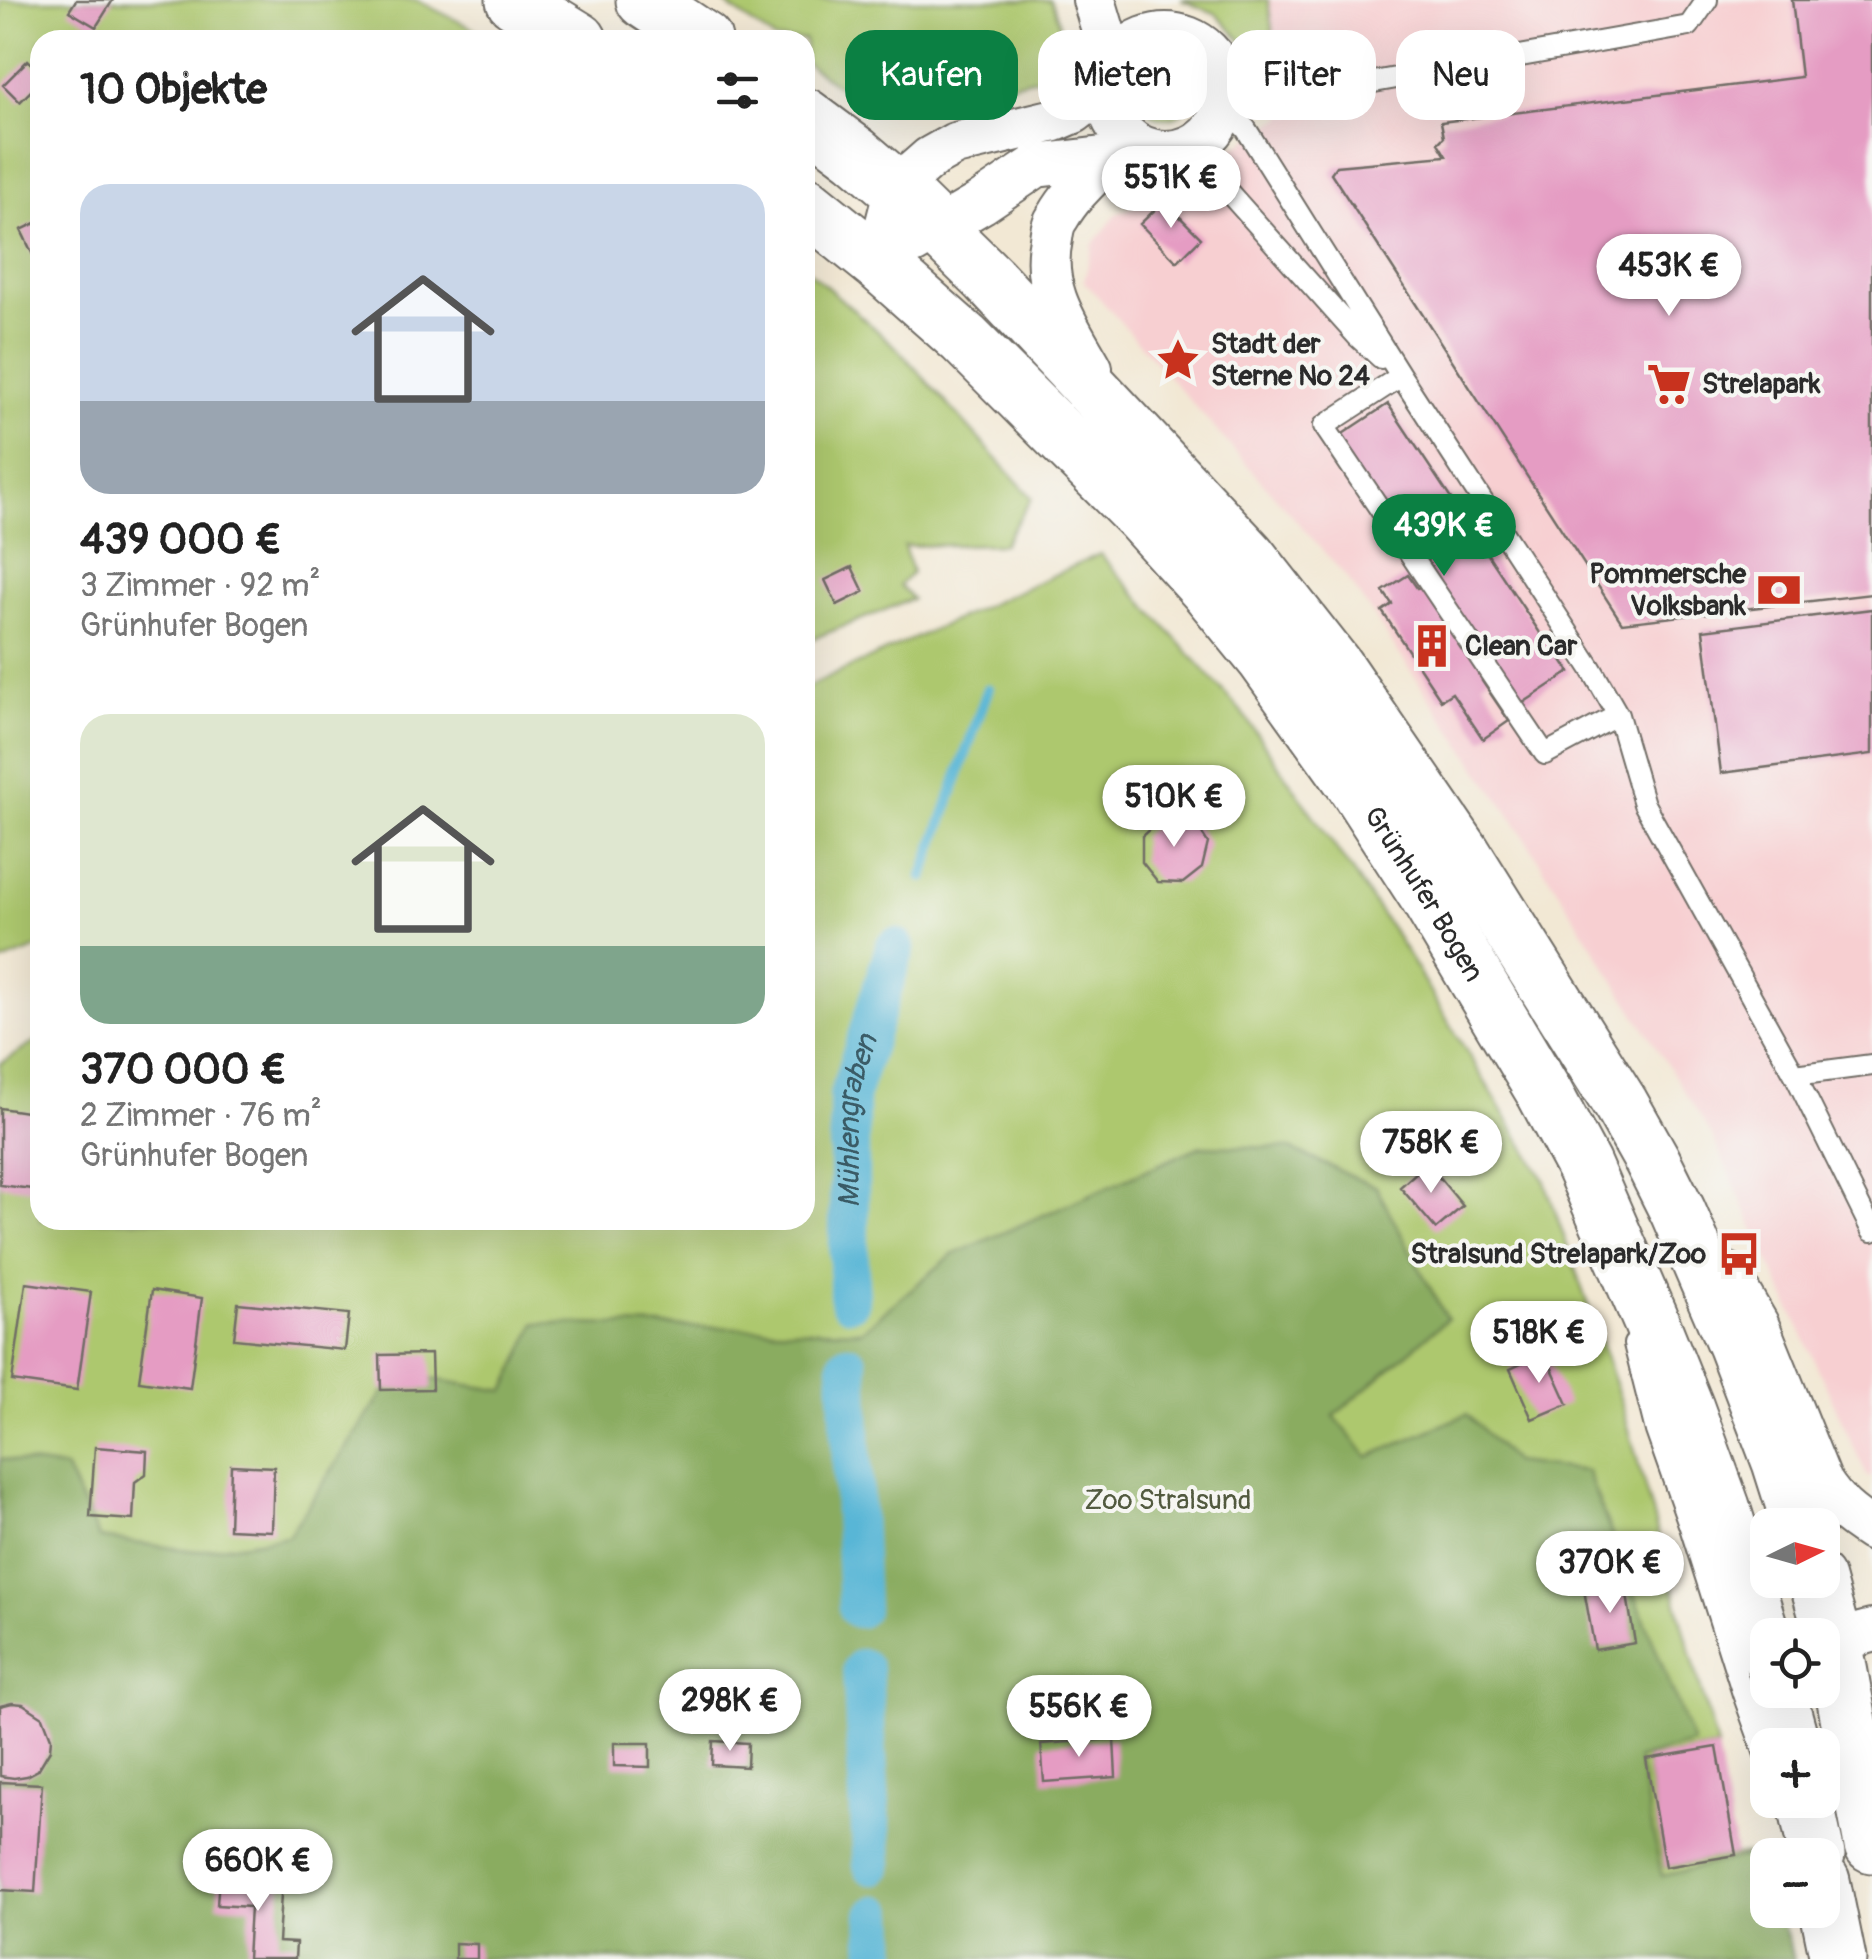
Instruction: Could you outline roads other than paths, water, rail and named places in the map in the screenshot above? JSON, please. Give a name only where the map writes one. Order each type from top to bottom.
[{"type":"main road","points":[[514,0],[562,30]]},
{"type":"main road","points":[[644,0],[689,30]]},
{"type":"main road","name":"Grünhufer Bogen","points":[[815,123],[896,188],[939,229],[1248,556],[1347,683],[1462,852],[1652,1160],[1686,1229],[1754,1395],[1795,1508]]},
{"type":"main road","name":"Grünhufer Bogen","points":[[815,212],[964,339],[1141,516],[1210,592],[1316,727],[1425,893],[1545,1094],[1582,1165],[1679,1390],[1757,1618]]},
{"type":"main road","points":[[1825,1598],[1843,1639],[1872,1845]]},
{"type":"main road","points":[[1832,1928],[1838,1959]]},
{"type":"street","points":[[1094,0],[1099,30]]},
{"type":"street","points":[[1140,0],[1165,30]]},
{"type":"street","points":[[878,262],[939,229],[1036,166],[1146,152],[1202,140],[1216,124],[1224,101],[1219,66],[1207,50]]},
{"type":"street","points":[[878,262],[896,188],[930,158],[955,144],[1055,120]]},
{"type":"street","points":[[1112,120],[1127,139],[1146,152]]},
{"type":"street","name":"Grünhufer Bogen","points":[[1121,421],[1058,310],[1047,272],[1047,257],[1054,221],[1073,195],[1146,152]]},
{"type":"street","name":"Grünhufer Bogen","points":[[1686,1229],[1729,1275],[1756,1324],[1821,1482],[1833,1501],[1872,1530]]},
{"type":"lane","points":[[1224,101],[1261,102],[1690,26],[1707,0]]},
{"type":"lane","points":[[1224,101],[1246,129],[1618,715],[1644,804],[1796,1075],[1872,1231]]},
{"type":"lane","points":[[1146,152],[1231,194],[1358,337],[1400,376]]},
{"type":"lane","points":[[1400,376],[1324,426],[1545,754],[1618,715]]},
{"type":"lane","points":[[1796,1075],[1872,1065]]},
{"type":"lane","points":[[1629,1272],[1634,1343],[1656,1431],[1755,1728]]},
{"type":"waterway","name":"Mühlengraben","points":[[923,877],[988,689]]},
{"type":"waterway","name":"Mühlengraben","points":[[849,1300],[849,1095],[895,948]]},
{"type":"waterway","name":"Mühlengraben","points":[[848,1364],[858,1608]]},
{"type":"waterway","name":"Mühlengraben","points":[[862,1669],[873,1865]]},
{"type":"waterway","name":"Mühlengraben","points":[[877,1915],[879,1959]]},
{"type":"place","name":"Stadt der Sterne No 24","points":[[1178,360]]},
{"type":"place","name":"Strelapark","points":[[1669,384]]},
{"type":"place","name":"Pommersche Volksbank","points":[[1779,590]]},
{"type":"place","name":"Clean Car","points":[[1432,646]]},
{"type":"place","name":"Stralsund Strelapark/Zoo","points":[[1739,1254]]},
{"type":"park label","name":"Zoo Stralsund","points":[[1168,1500]]}]
